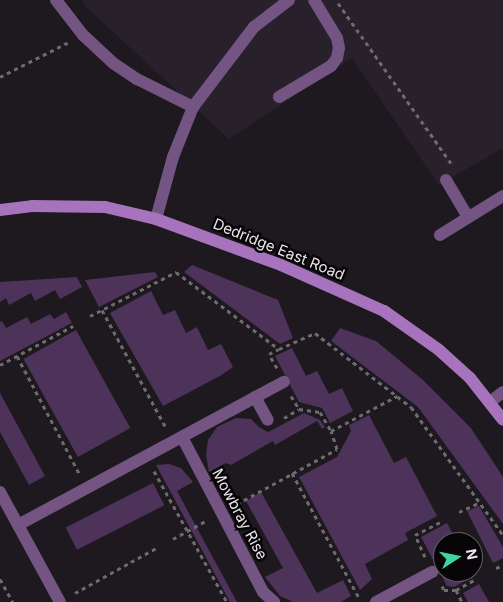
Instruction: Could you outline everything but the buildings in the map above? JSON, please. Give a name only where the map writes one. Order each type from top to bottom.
[{"type":"street","points":[[56,0],[83,35],[113,63],[137,79],[193,107]]},
{"type":"street","points":[[156,219],[173,157],[193,107],[254,27],[289,0]]},
{"type":"street","points":[[279,97],[331,66],[337,58],[339,48],[337,38],[314,0]]},
{"type":"street","points":[[446,180],[468,217]]},
{"type":"street","points":[[444,227],[468,217],[503,196]]},
{"type":"street","name":"Dedridge East Road","points":[[0,210],[32,206],[105,207],[156,219],[281,265],[384,311],[440,350],[470,378],[503,420]]},
{"type":"street","points":[[18,525],[284,382]]},
{"type":"street","points":[[490,402],[503,392]]},
{"type":"street","points":[[256,397],[268,420]]},
{"type":"street","name":"Mowbray Rise","points":[[178,439],[221,512],[263,592],[274,602]]},
{"type":"street","points":[[0,492],[60,602]]},
{"type":"street","points":[[376,602],[432,572]]},
{"type":"path","points":[[337,0],[451,163],[446,180]]},
{"type":"path","points":[[0,76],[83,35]]},
{"type":"path","points":[[90,316],[176,272],[280,349],[315,334],[411,407],[503,535]]},
{"type":"path","points":[[102,310],[178,439]]},
{"type":"path","points":[[0,365],[73,326]]},
{"type":"path","points":[[17,356],[87,487]]},
{"type":"path","points":[[173,539],[337,449],[331,432],[397,396]]},
{"type":"path","points":[[146,456],[226,602]]},
{"type":"path","points":[[292,473],[360,602]]},
{"type":"path","points":[[459,512],[480,502]]},
{"type":"path","points":[[440,522],[414,535],[432,572],[444,590],[456,590],[471,582]]},
{"type":"path","points":[[60,602],[158,547]]},
{"type":"path","points":[[496,568],[503,565]]},
{"type":"path","points":[[0,579],[13,602]]},
{"type":"path","points":[[456,590],[462,602]]},
{"type":"shaded area","points":[[82,0],[503,0],[503,148],[439,185],[352,58],[229,139],[85,6]]},
{"type":"shaded area","points":[[192,265],[278,300],[293,338],[280,344],[184,272]]},
{"type":"shaded area","points":[[155,272],[158,277],[99,307],[85,280]]},
{"type":"shaded area","points":[[77,277],[82,287],[60,299],[55,290],[35,301],[31,293],[9,305],[6,298],[0,302],[0,282]]},
{"type":"shaded area","points":[[151,291],[163,315],[175,310],[186,333],[197,327],[208,350],[221,344],[233,367],[220,376],[163,406],[110,313]]},
{"type":"shaded area","points":[[66,312],[72,323],[0,361],[0,322],[2,321],[6,328],[27,317],[31,324],[50,314],[54,319]]},
{"type":"shaded area","points":[[340,328],[376,341],[423,380],[471,428],[503,477],[503,524],[418,407],[331,341]]},
{"type":"shaded area","points":[[76,330],[130,428],[78,457],[24,359]]},
{"type":"shaded area","points":[[292,348],[306,376],[317,371],[329,394],[342,388],[353,411],[330,423],[322,408],[299,402],[275,356]]},
{"type":"shaded area","points":[[0,393],[45,476],[29,485],[0,432]]},
{"type":"shaded area","points":[[304,413],[320,420],[325,427],[322,429],[317,421],[275,445],[273,441],[231,465],[226,463],[209,472],[206,455],[208,440],[217,427],[236,418],[251,419],[268,432]]},
{"type":"shaded area","points":[[369,415],[394,463],[406,457],[437,516],[405,533],[408,540],[365,564],[372,579],[360,590],[299,477],[337,457],[351,431],[349,425]]},
{"type":"shaded area","points":[[169,464],[181,468],[193,482],[177,491],[237,602],[230,602],[156,465]]},
{"type":"shaded area","points":[[153,483],[164,505],[77,550],[66,527]]},
{"type":"shaded area","points":[[261,492],[317,593],[343,580],[351,596],[341,602],[293,602],[280,596],[265,577],[283,568],[246,501]]},
{"type":"shaded area","points":[[479,506],[503,547],[503,558],[493,563],[483,543],[483,532],[478,532],[467,511]]},
{"type":"shaded area","points":[[447,523],[452,532],[433,532],[433,560],[421,537]]},
{"type":"shaded area","points":[[445,582],[463,582],[454,587],[447,586]]},
{"type":"shaded area","points":[[479,584],[489,602],[468,602],[463,593]]}]
